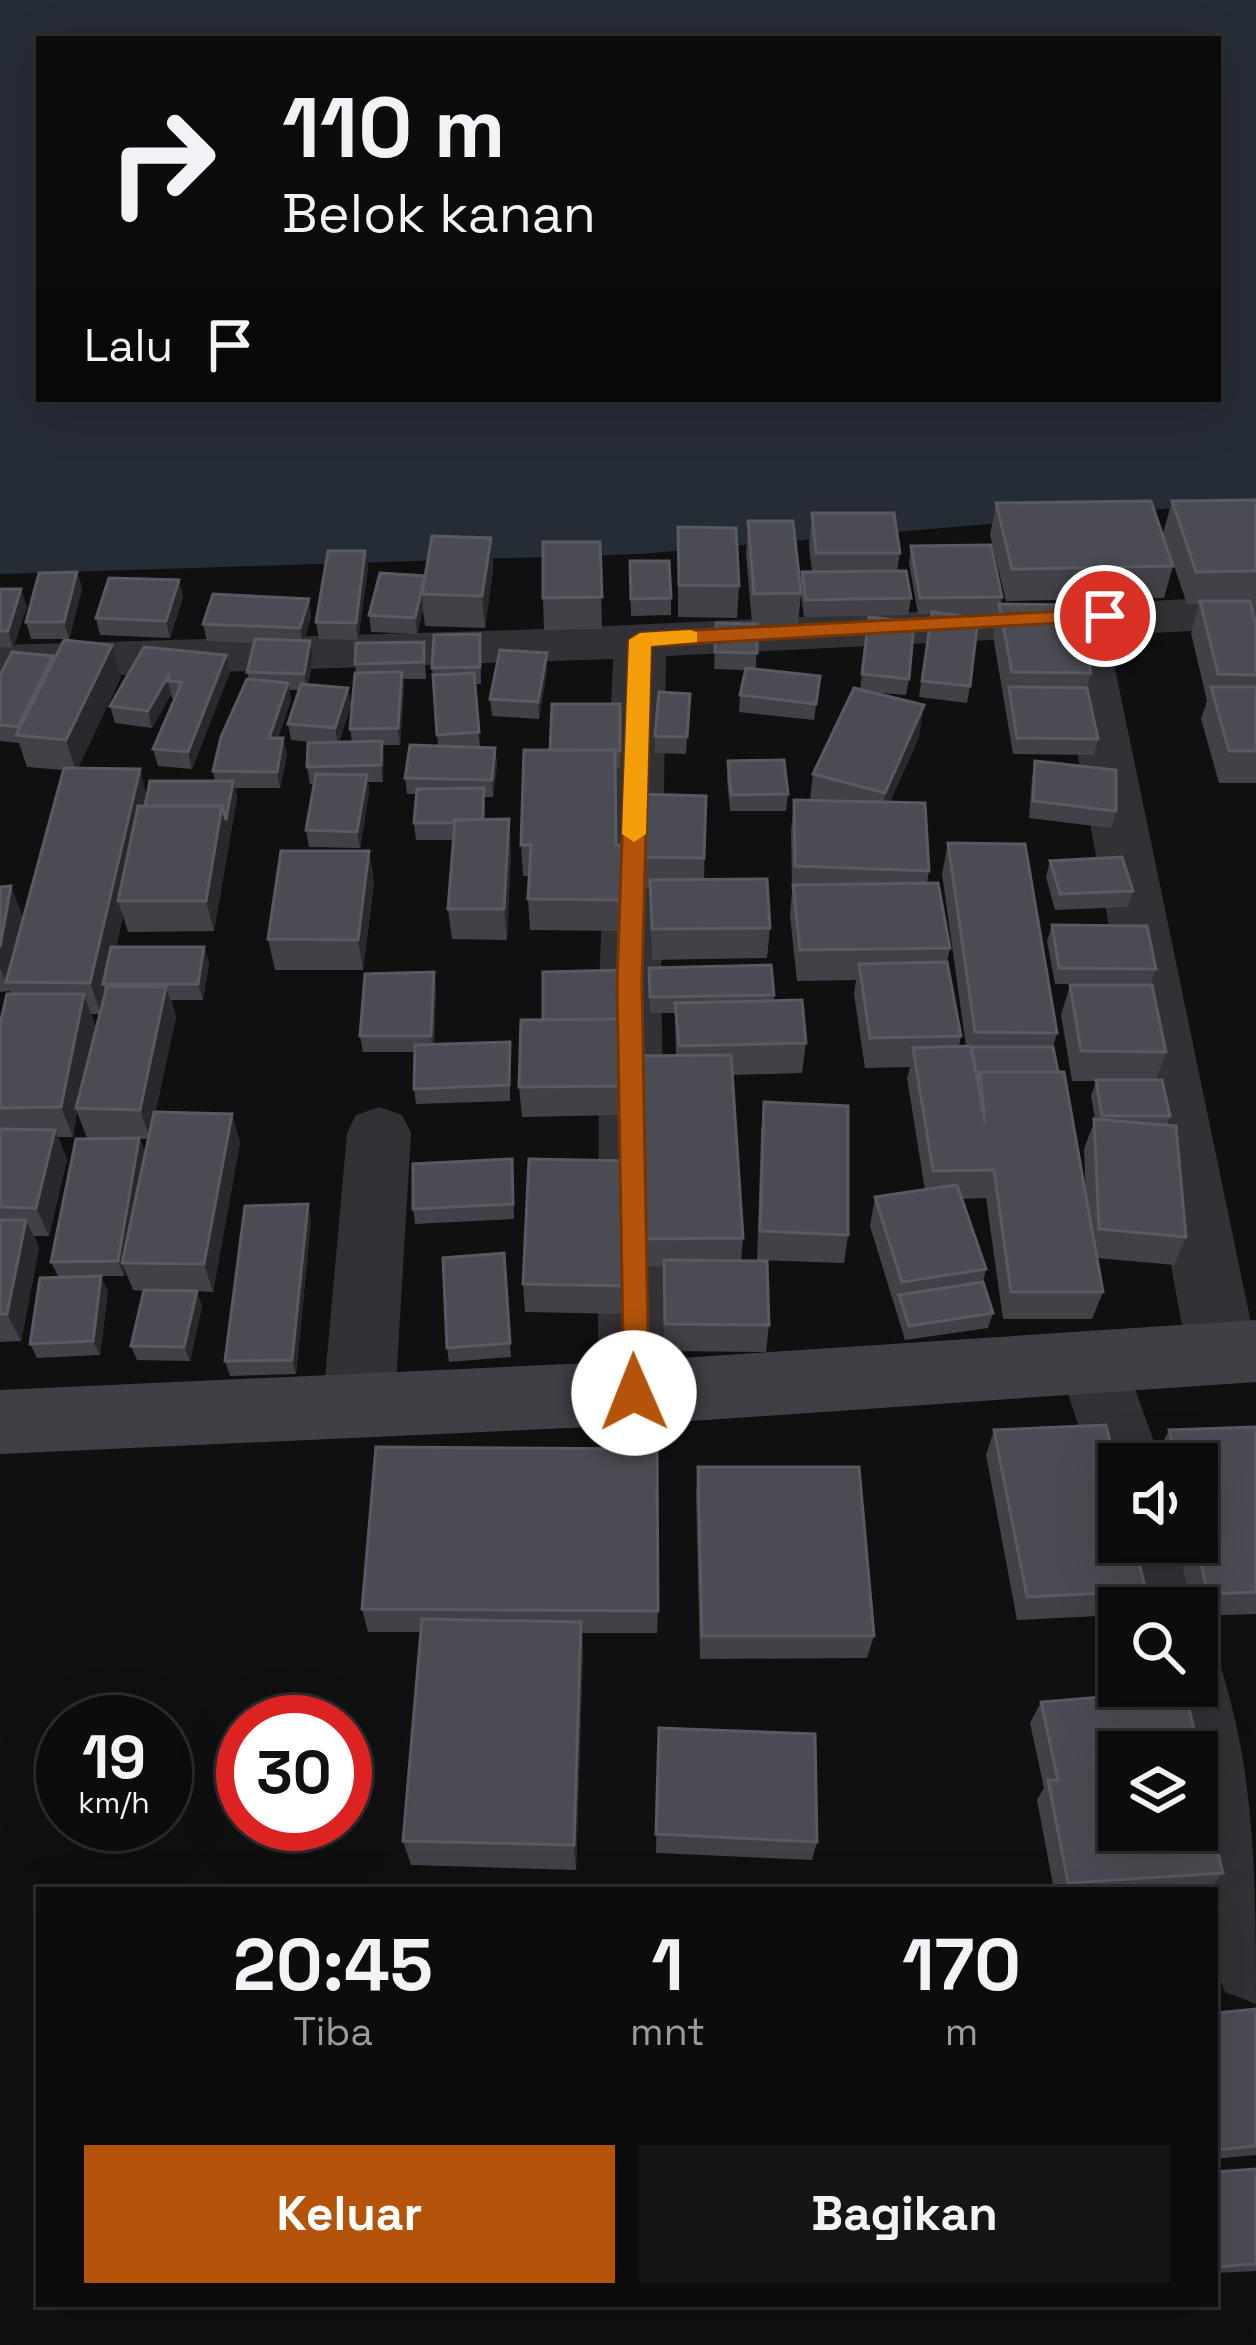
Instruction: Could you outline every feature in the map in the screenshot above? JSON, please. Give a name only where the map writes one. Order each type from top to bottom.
[{"type":"street","points":[[0,662],[640,640],[1256,611]]},
{"type":"street","points":[[0,1422],[634,1393],[1239,1352],[1082,635],[1092,619]]},
{"type":"street","points":[[634,1393],[630,983],[640,640]]},
{"type":"street","points":[[359,1402],[380,1133]]},
{"type":"street","points":[[1093,1361],[1118,1443]]},
{"type":"street","points":[[1195,1707],[1256,1961]]},
{"type":"shaded area","points":[[0,0],[1256,0],[1256,501],[640,554],[0,574]]},
{"type":"building","points":[[1256,500],[1256,571],[1196,572],[1172,501]]},
{"type":"building","points":[[1151,501],[1173,566],[1012,569],[996,503]]},
{"type":"building","points":[[812,513],[894,513],[900,553],[816,553]]},
{"type":"building","points":[[748,521],[793,521],[801,593],[754,594]]},
{"type":"building","points":[[678,527],[736,528],[739,586],[679,585]]},
{"type":"building","points":[[432,536],[491,538],[482,596],[422,594]]},
{"type":"building","points":[[543,542],[600,542],[602,597],[543,598]]},
{"type":"building","points":[[991,545],[1002,597],[920,598],[911,546]]},
{"type":"building","points":[[328,551],[365,551],[356,623],[316,622]]},
{"type":"building","points":[[630,561],[669,561],[671,598],[631,599]]},
{"type":"building","points":[[906,571],[911,598],[806,600],[802,572]]},
{"type":"building","points":[[77,572],[64,622],[26,622],[39,573]]},
{"type":"building","points":[[380,573],[425,576],[415,618],[369,615]]},
{"type":"building","points":[[109,578],[179,580],[166,621],[96,618]]},
{"type":"building","points":[[0,589],[21,589],[8,631],[0,631]]},
{"type":"building","points":[[213,594],[309,599],[300,628],[203,624]]},
{"type":"building","points":[[1200,601],[1250,601],[1256,625],[1256,675],[1218,674]]},
{"type":"building","points":[[999,604],[1076,605],[1091,673],[1012,672]]},
{"type":"building","points":[[932,612],[978,618],[970,686],[922,681]]},
{"type":"building","points":[[869,617],[914,622],[909,679],[862,674]]},
{"type":"building","points":[[716,623],[757,624],[757,653],[715,652]]},
{"type":"building","points":[[480,634],[480,667],[432,668],[434,635]]},
{"type":"building","points":[[255,639],[310,641],[304,674],[247,672]]},
{"type":"building","points":[[64,640],[112,645],[66,740],[16,735]]},
{"type":"building","points":[[424,642],[424,662],[355,664],[356,643]]},
{"type":"building","points":[[144,647],[226,655],[188,752],[153,749],[182,682],[168,681],[169,674],[148,711],[110,706]]},
{"type":"building","points":[[500,650],[547,653],[538,702],[490,699]]},
{"type":"building","points":[[12,652],[53,656],[18,727],[0,725],[0,675]]},
{"type":"building","points":[[746,668],[820,676],[816,704],[740,695]]},
{"type":"building","points":[[402,672],[398,728],[350,729],[355,673]]},
{"type":"building","points":[[474,673],[479,732],[437,735],[433,675]]},
{"type":"building","points":[[247,679],[288,683],[269,738],[283,738],[277,772],[213,771],[221,737]]},
{"type":"building","points":[[301,684],[348,688],[335,728],[288,724]]},
{"type":"building","points":[[1009,687],[1087,688],[1098,739],[1017,738]]},
{"type":"building","points":[[1211,687],[1256,687],[1256,751],[1229,751]]},
{"type":"building","points":[[854,688],[924,705],[885,793],[813,774]]},
{"type":"building","points":[[659,692],[690,694],[687,737],[655,736]]},
{"type":"building","points":[[552,704],[620,704],[620,751],[550,750]]},
{"type":"building","points":[[382,741],[381,765],[307,767],[308,743]]},
{"type":"building","points":[[410,745],[495,748],[492,780],[405,778]]},
{"type":"building","points":[[524,750],[615,750],[616,845],[624,845],[624,900],[528,899],[531,845],[521,845]]},
{"type":"building","points":[[784,760],[788,794],[731,795],[728,761]]},
{"type":"building","points":[[1035,761],[1116,770],[1116,811],[1033,801]]},
{"type":"building","points":[[64,768],[140,769],[90,983],[6,982]]},
{"type":"building","points":[[316,774],[367,775],[357,832],[306,830]]},
{"type":"building","points":[[150,781],[233,781],[226,820],[222,806],[145,806]]},
{"type":"building","points":[[484,788],[482,820],[414,823],[417,789]]},
{"type":"building","points":[[638,794],[706,796],[704,858],[635,857]]},
{"type":"building","points":[[794,800],[925,803],[929,871],[795,866]]},
{"type":"building","points":[[138,806],[222,806],[206,901],[118,901]]},
{"type":"building","points":[[509,819],[504,909],[448,909],[455,820]]},
{"type":"building","points":[[948,843],[1025,844],[1057,1033],[975,1032]]},
{"type":"building","points":[[281,851],[369,851],[358,940],[268,939]]},
{"type":"building","points":[[1122,857],[1133,891],[1060,894],[1050,861]]},
{"type":"building","points":[[767,879],[770,928],[652,929],[650,880]]},
{"type":"building","points":[[938,883],[950,948],[800,950],[793,885]]},
{"type":"building","points":[[11,886],[0,947],[0,887]]},
{"type":"building","points":[[1052,925],[1147,926],[1156,969],[1059,968]]},
{"type":"building","points":[[111,947],[204,947],[198,984],[103,984]]},
{"type":"building","points":[[947,962],[961,1036],[870,1038],[859,964]]},
{"type":"building","points":[[771,965],[774,995],[650,997],[649,968]]},
{"type":"building","points":[[626,970],[628,1023],[620,1024],[620,1019],[543,1020],[543,972]]},
{"type":"building","points":[[434,972],[431,1036],[360,1036],[365,974]]},
{"type":"building","points":[[1070,985],[1152,985],[1166,1052],[1081,1051]]},
{"type":"building","points":[[107,986],[166,987],[140,1110],[76,1108]]},
{"type":"building","points":[[7,994],[84,994],[61,1107],[0,1108],[0,1024]]},
{"type":"building","points":[[802,1000],[806,1043],[679,1046],[675,1003]]},
{"type":"building","points":[[620,1019],[622,1086],[519,1087],[521,1020]]},
{"type":"building","points":[[510,1042],[509,1085],[414,1089],[415,1045]]},
{"type":"building","points":[[971,1046],[985,1123],[980,1072],[1064,1072],[1103,1292],[1011,1292],[994,1170],[933,1171],[913,1048]]},
{"type":"building","points":[[971,1047],[1053,1047],[1058,1072],[980,1072],[978,1082]]},
{"type":"building","points":[[731,1055],[743,1238],[637,1239],[633,1056]]},
{"type":"building","points":[[1096,1080],[1162,1080],[1170,1116],[1102,1116]]},
{"type":"building","points":[[764,1102],[848,1106],[848,1235],[760,1231]]},
{"type":"building","points":[[154,1112],[232,1114],[204,1264],[122,1263]]},
{"type":"building","points":[[1094,1119],[1176,1126],[1186,1237],[1099,1229]]},
{"type":"building","points":[[0,1129],[55,1130],[36,1208],[0,1207]]},
{"type":"building","points":[[139,1138],[118,1261],[51,1262],[76,1139]]},
{"type":"building","points":[[512,1159],[513,1204],[413,1209],[413,1164]]},
{"type":"building","points":[[529,1159],[630,1161],[628,1286],[523,1284]]},
{"type":"building","points":[[957,1185],[986,1269],[902,1282],[875,1197]]},
{"type":"building","points":[[308,1204],[292,1360],[225,1361],[245,1206]]},
{"type":"building","points":[[0,1220],[26,1220],[7,1314],[0,1314]]},
{"type":"building","points":[[504,1253],[510,1343],[447,1348],[443,1258]]},
{"type":"building","points":[[664,1260],[767,1261],[769,1325],[665,1324]]},
{"type":"building","points":[[101,1276],[93,1341],[30,1344],[40,1278]]},
{"type":"building","points":[[983,1282],[993,1313],[909,1326],[899,1295]]},
{"type":"building","points":[[144,1290],[197,1291],[184,1347],[131,1346]]},
{"type":"building","points":[[1106,1425],[1110,1443],[1098,1443],[1098,1563],[1139,1563],[1145,1587],[1098,1587],[1098,1593],[1027,1597],[994,1430]]},
{"type":"building","points":[[1256,1427],[1256,1592],[1218,1594],[1218,1587],[1206,1587],[1201,1563],[1218,1563],[1218,1443],[1172,1443],[1169,1430]]},
{"type":"building","points":[[376,1447],[657,1449],[658,1611],[362,1609]]},
{"type":"building","points":[[698,1467],[859,1467],[874,1636],[702,1636]]},
{"type":"building","points":[[422,1619],[581,1622],[574,1845],[403,1841]]},
{"type":"building","points":[[1098,1697],[1098,1707],[1188,1707],[1195,1731],[1098,1731],[1098,1851],[1217,1851],[1223,1873],[1068,1883],[1048,1780],[1058,1780],[1041,1702]]},
{"type":"building","points":[[659,1728],[815,1734],[817,1842],[656,1834]]},
{"type":"building","points":[[1256,2009],[1256,2146],[1218,2150],[1218,2013]]},
{"type":"building","points":[[1256,2169],[1256,2264],[1218,2267],[1218,2172]]},
{"type":"slow traffic","points":[[634,834],[640,640],[690,637]]},
{"type":"route","points":[[634,1393],[630,983],[640,640],[1105,616]]}]
